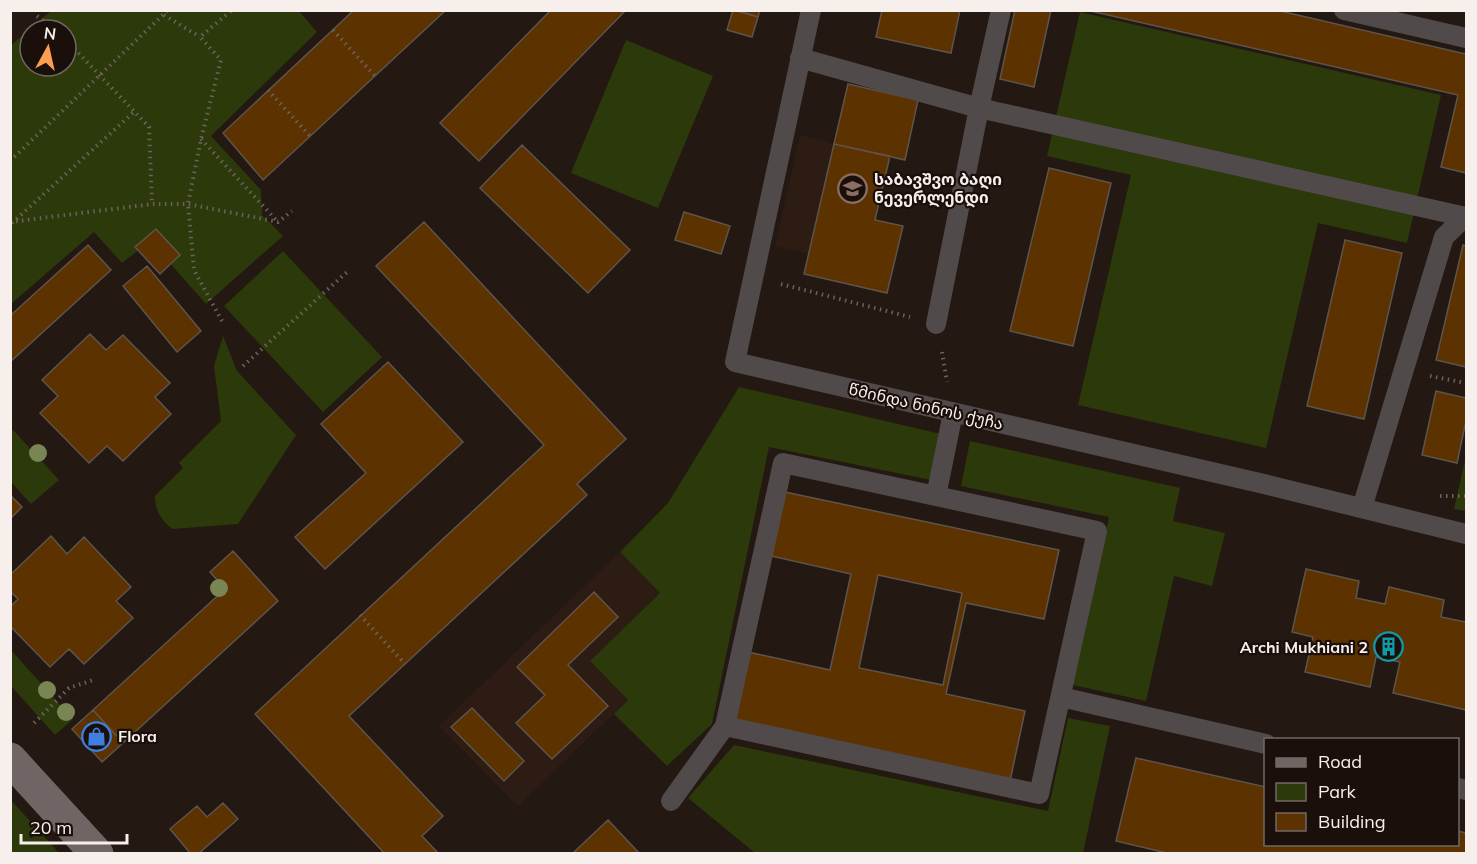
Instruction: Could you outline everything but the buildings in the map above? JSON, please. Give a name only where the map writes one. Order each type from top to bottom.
[{"type":"main road","points":[[10,759],[97,854]]},
{"type":"lane","name":"წმინდა ნინოს ქუჩა","points":[[811,10],[735,363],[1467,534]]},
{"type":"lane","points":[[936,324],[1001,10]]},
{"type":"lane","points":[[1344,10],[1467,38]]},
{"type":"lane","points":[[800,58],[979,108],[1466,216]]},
{"type":"lane","points":[[1362,508],[1444,237],[1466,216]]},
{"type":"lane","points":[[936,496],[953,413]]},
{"type":"lane","points":[[671,801],[725,726],[783,463],[1097,531],[1040,794],[725,726]]},
{"type":"lane","points":[[1061,697],[1264,744]]},
{"type":"path","points":[[10,161],[168,10]]},
{"type":"path","points":[[200,37],[232,10]]},
{"type":"path","points":[[164,15],[200,37],[221,60],[201,139],[188,204],[194,270],[222,321]]},
{"type":"path","points":[[333,30],[375,76]]},
{"type":"path","points":[[78,52],[149,128],[152,204]]},
{"type":"path","points":[[268,90],[310,136]]},
{"type":"path","points":[[11,222],[134,112]]},
{"type":"path","points":[[201,139],[278,222]]},
{"type":"path","points":[[11,222],[152,204],[188,204],[278,222],[292,211]]},
{"type":"path","points":[[243,366],[347,272]]},
{"type":"path","points":[[754,277],[936,324],[953,413]]},
{"type":"path","points":[[1430,495],[1467,496]]},
{"type":"path","points":[[360,615],[405,664]]},
{"type":"path","points":[[34,723],[69,688],[96,679]]},
{"type":"shaded area","points":[[800,135],[834,144],[809,254],[775,246]]},
{"type":"shaded area","points":[[620,552],[660,593],[590,661],[628,700],[518,806],[439,726]]},
{"type":"green space","points":[[51,11],[299,11],[317,32],[211,136],[261,190],[262,215],[283,236],[206,304],[150,241],[122,263],[94,232],[11,304],[10,46],[18,39],[18,78],[78,78],[78,18],[43,18]]},
{"type":"green space","points":[[1080,12],[1441,95],[1407,243],[1318,223],[1266,448],[1078,405],[1131,175],[1047,156]]},
{"type":"green space","points":[[626,40],[713,76],[658,208],[571,173]]},
{"type":"green space","points":[[283,251],[382,357],[323,412],[224,306]]},
{"type":"green space","points":[[223,336],[237,371],[296,435],[238,524],[172,529],[159,514],[155,496],[183,468],[179,463],[221,421],[214,366]]},
{"type":"green space","points":[[739,387],[941,434],[931,480],[769,447],[712,724],[667,766],[614,714],[628,700],[590,661],[660,593],[620,552],[668,503]]},
{"type":"green space","points":[[10,430],[14,431],[59,480],[31,504],[11,482]]},
{"type":"green space","points":[[970,441],[1180,488],[1173,521],[1225,533],[1212,586],[1174,576],[1146,701],[1073,685],[1109,517],[961,486]]},
{"type":"green space","points":[[1466,456],[1466,511],[1454,509]]},
{"type":"green space","points":[[10,649],[73,719],[55,735],[11,686]]},
{"type":"green space","points":[[1068,718],[1110,726],[1083,853],[755,853],[688,798],[734,745],[1048,811]]},
{"type":"green space","points":[[11,800],[59,853],[11,853]]},
{"type":"place","name":"საბავშვო ბაღი ნევერლენდი","points":[[853,188]]},
{"type":"place","name":"Archi Mukhiani 2","points":[[1389,647]]},
{"type":"place","name":"Flora","points":[[97,736]]}]
